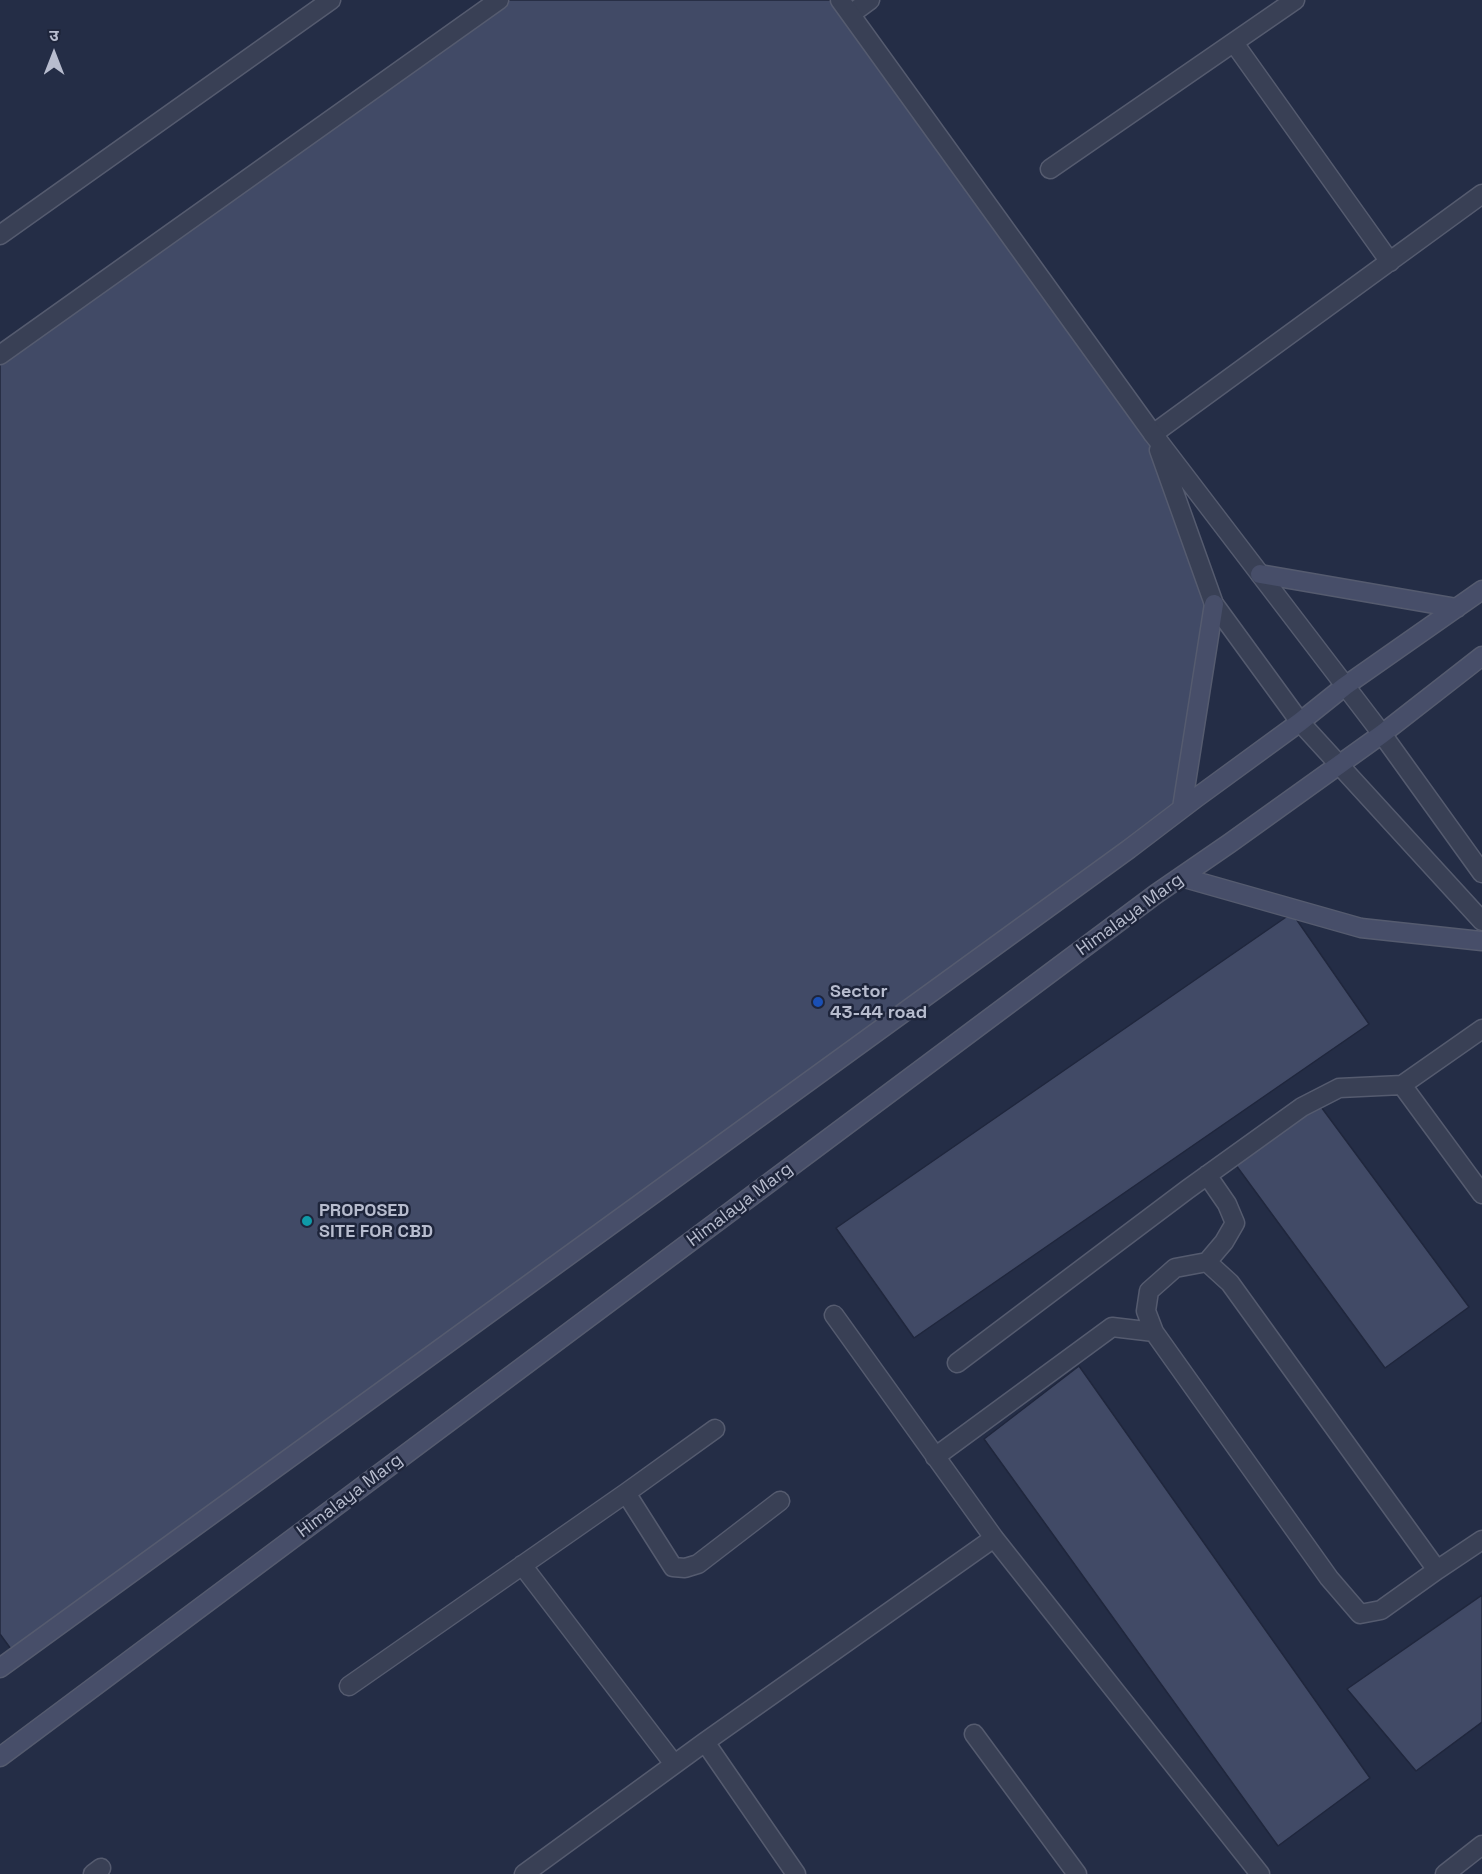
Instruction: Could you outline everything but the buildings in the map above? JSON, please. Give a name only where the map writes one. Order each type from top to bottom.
[{"type":"main road","points":[[1260,574],[1456,609]]},
{"type":"main road","points":[[0,1668],[1129,849],[1345,686],[1482,590]]},
{"type":"main road","points":[[1182,808],[1214,604]]},
{"type":"main road","name":"Himalaya Marg","points":[[0,1757],[1181,877],[1382,734],[1482,656]]},
{"type":"main road","points":[[1181,877],[1361,928],[1482,941]]},
{"type":"street","points":[[0,235],[331,0]]},
{"type":"street","points":[[0,355],[499,0]]},
{"type":"street","points":[[870,0],[846,7],[1153,434],[1382,734],[1482,873]]},
{"type":"street","points":[[1050,169],[1295,0]]},
{"type":"street","points":[[1233,43],[1390,262]]},
{"type":"street","points":[[1153,434],[1482,194]]},
{"type":"street","points":[[1153,434],[1214,604],[1300,722],[1482,921]]},
{"type":"street","points":[[957,1363],[1207,1175],[1302,1107],[1340,1088],[1402,1085],[1482,1029]]},
{"type":"street","points":[[1402,1085],[1482,1194]]},
{"type":"street","points":[[1207,1175],[1227,1204],[1235,1223],[1224,1242],[1207,1262],[1175,1268],[1149,1291],[1146,1311],[1154,1332],[1329,1578],[1360,1614],[1381,1610],[1482,1540]]},
{"type":"street","points":[[1207,1262],[1230,1283],[1437,1570]]},
{"type":"street","points":[[834,1315],[994,1538],[1260,1874]]},
{"type":"street","points":[[935,1457],[1112,1327],[1154,1332]]},
{"type":"street","points":[[349,1686],[715,1429]]},
{"type":"street","points":[[626,1493],[673,1567],[685,1568],[698,1563],[780,1501]]},
{"type":"street","points":[[524,1874],[674,1764],[994,1538]]},
{"type":"street","points":[[522,1565],[674,1764]]},
{"type":"street","points":[[974,1734],[1077,1874]]},
{"type":"street","points":[[705,1742],[796,1874]]},
{"type":"street","points":[[1444,1874],[1482,1845]]},
{"type":"place","name":"Sector 43-44 road","points":[[818,1002]]},
{"type":"place","name":"PROPOSED SITE FOR CBD","points":[[307,1221]]}]
